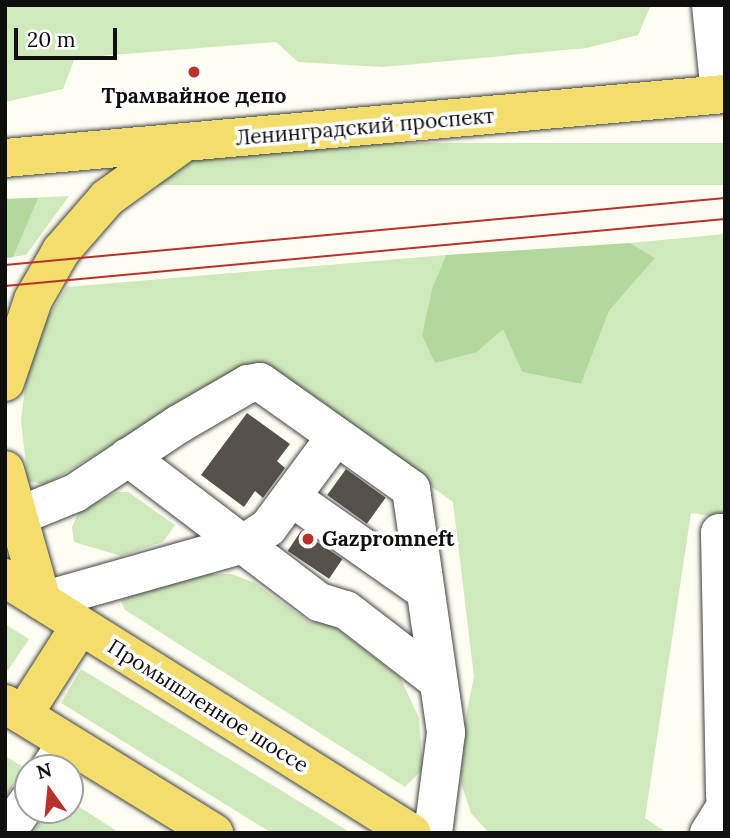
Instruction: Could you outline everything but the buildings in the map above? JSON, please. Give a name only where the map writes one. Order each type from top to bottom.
[{"type":"main road","name":"Ленинградский проспект","points":[[5,158],[722,94]]},
{"type":"main road","points":[[5,382],[33,300],[61,251],[107,198],[183,144]]},
{"type":"main road","points":[[5,470],[16,517],[42,601]]},
{"type":"main road","name":"Промышленное шоссе","points":[[5,578],[412,833]]},
{"type":"main road","points":[[57,754],[14,709],[80,625]]},
{"type":"main road","points":[[84,768],[214,833]]},
{"type":"lane","points":[[712,5],[722,94]]},
{"type":"lane","points":[[16,517],[75,493],[128,457],[248,384],[260,382],[411,489],[446,733],[433,833]]},
{"type":"lane","points":[[42,601],[243,544],[268,528],[336,436]]},
{"type":"lane","points":[[128,457],[319,602],[346,610],[437,680]]},
{"type":"lane","points":[[291,497],[424,590]]},
{"type":"lane","points":[[725,533],[720,533],[725,797]]},
{"type":"lane","points":[[80,625],[118,580]]},
{"type":"lane","points":[[709,833],[725,807]]},
{"type":"green space","points":[[5,5],[651,5],[638,35],[587,48],[383,67],[298,62],[276,42],[75,58],[63,89],[5,102]]},
{"type":"green space","points":[[127,143],[725,143],[725,185],[127,185]]},
{"type":"green space","points":[[69,196],[26,255],[5,258],[5,199]]},
{"type":"green space","points":[[38,198],[13,257],[5,258],[5,199]]},
{"type":"green space","points":[[725,234],[725,518],[691,513],[645,818],[667,833],[489,833],[471,813],[461,783],[462,735],[474,677],[453,502],[259,364],[241,367],[45,485],[28,481],[21,421],[27,372],[43,325],[67,287],[446,255],[433,286],[477,352],[503,328],[522,372],[581,384],[609,311],[655,258],[630,243]]},
{"type":"green space","points":[[630,243],[655,258],[609,311],[581,384],[522,372],[503,329],[477,352],[435,363],[422,335],[433,286],[446,255]]},
{"type":"green space","points":[[117,492],[128,492],[175,525],[163,542],[121,556],[74,542],[72,527],[79,511]]},
{"type":"green space","points":[[199,574],[232,574],[255,583],[309,622],[331,624],[400,677],[419,718],[423,769],[405,787],[125,610],[121,601],[135,592]]},
{"type":"green space","points":[[5,624],[29,639],[8,670],[5,669]]},
{"type":"green space","points":[[81,669],[351,833],[272,833],[61,703]]},
{"type":"green space","points":[[5,756],[14,761],[14,784],[5,797]]},
{"type":"green space","points":[[84,810],[120,833],[33,833],[39,824],[84,824]]},
{"type":"tram line","points":[[5,265],[725,198]]},
{"type":"tram line","points":[[5,286],[725,219]]},
{"type":"place","name":"Трамвайное депо","points":[[194,72]]},
{"type":"place","name":"Gazpromneft","points":[[308,539]]}]
